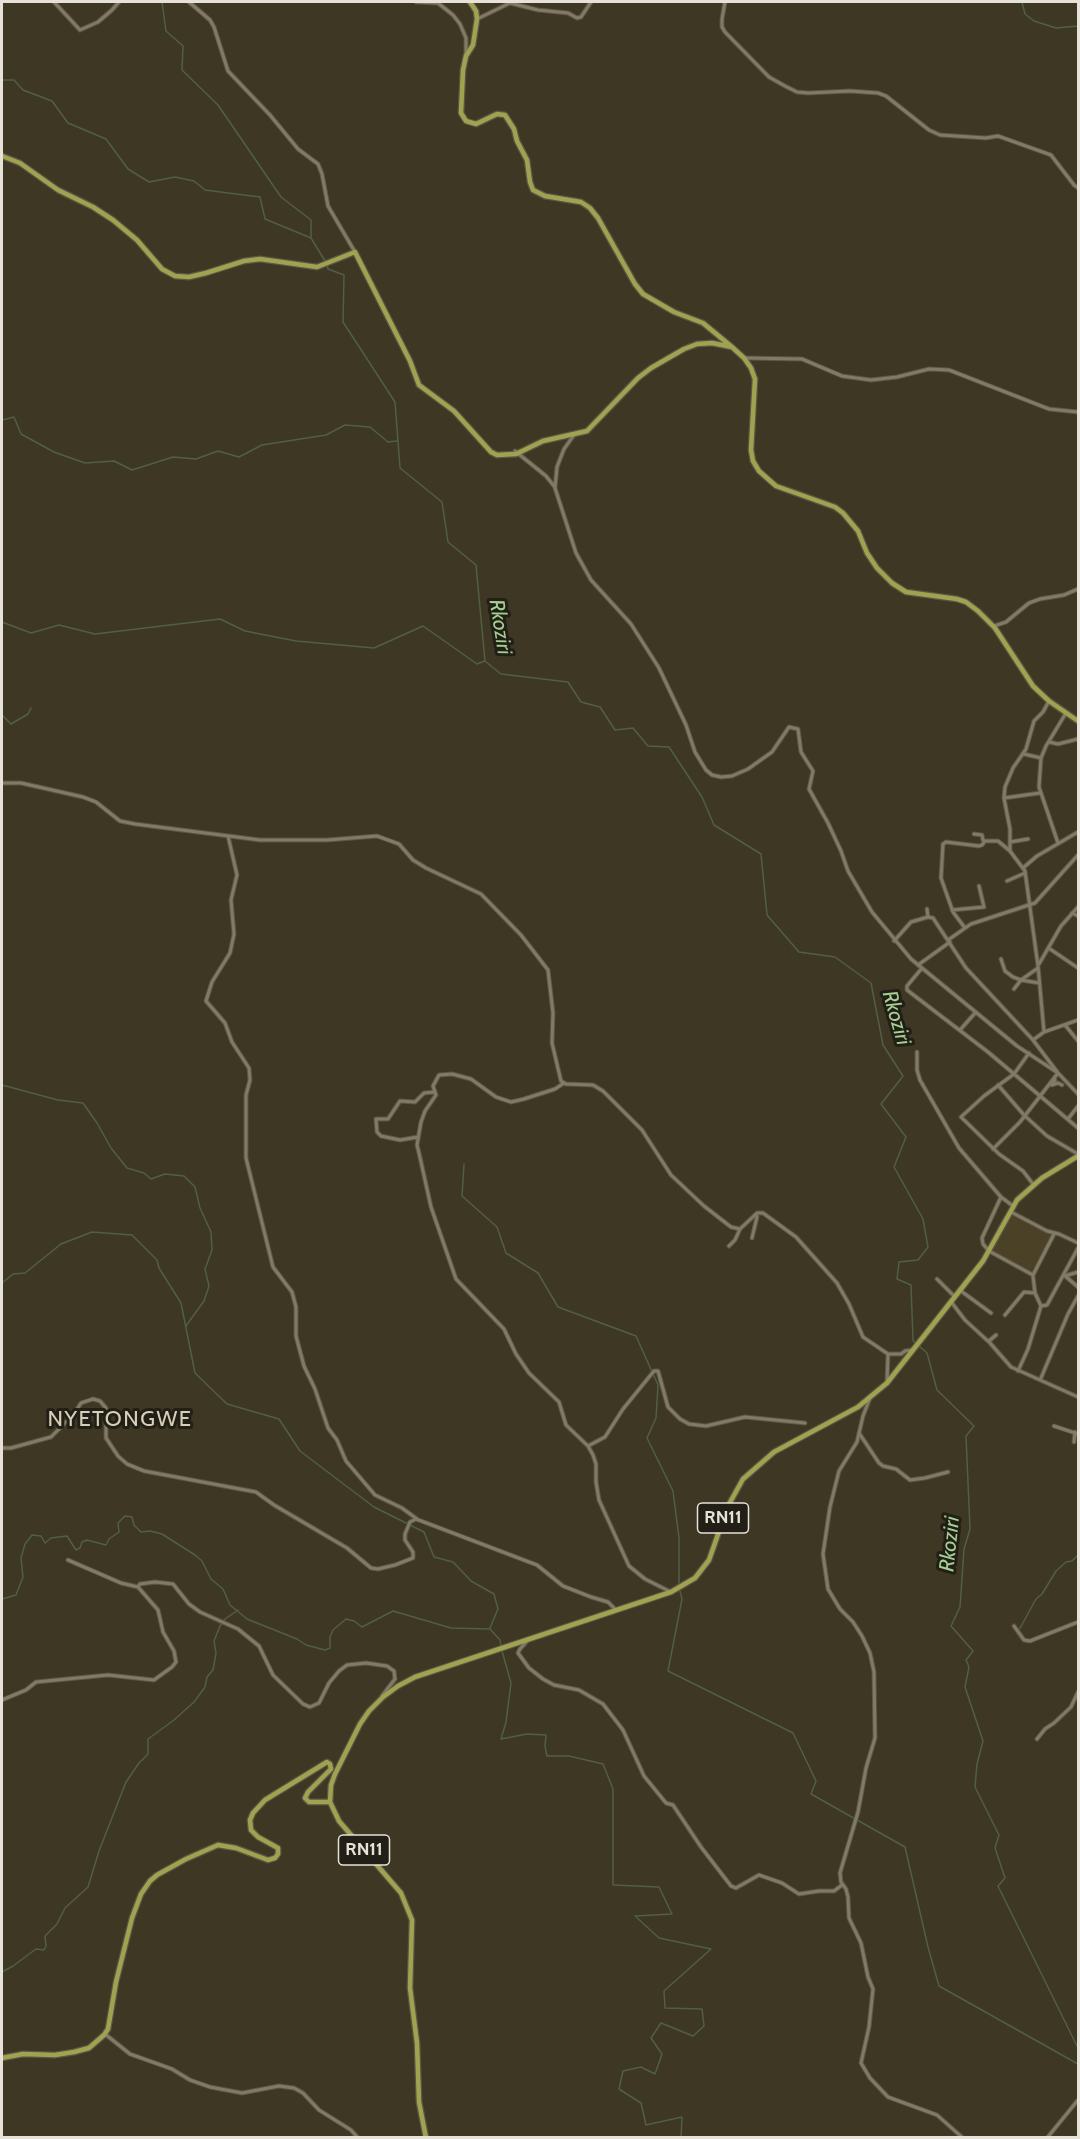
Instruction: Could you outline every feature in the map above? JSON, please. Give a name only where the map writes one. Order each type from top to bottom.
[{"type":"main road","points":[[470,2],[476,11],[477,19],[472,49],[466,56],[463,70],[461,112],[466,121],[476,124],[497,114],[505,115],[514,129],[517,141],[527,160],[533,190],[545,196],[581,202],[590,208],[643,294],[674,312],[703,323],[744,358],[755,380],[751,450],[753,462],[759,471],[781,488],[835,507],[843,513],[858,531],[867,553],[877,568],[892,583],[906,592],[962,601],[978,611],[994,626],[1031,683],[1049,701],[1078,721]]},
{"type":"main road","points":[[2,156],[20,163],[58,190],[93,207],[113,220],[137,240],[162,269],[176,276],[189,277],[244,261],[260,259],[317,267],[355,252],[410,361],[419,385],[465,422],[491,452],[505,456],[543,441],[587,431],[638,378],[690,346],[707,343],[732,347]]},
{"type":"main road","name":"RN11","points":[[426,2138],[419,2102],[417,2043],[410,1988],[412,1920],[400,1893],[339,1821],[330,1802],[335,1774],[353,1736],[369,1711],[398,1686],[415,1677],[671,1592],[697,1577],[708,1563],[728,1506],[743,1479],[774,1452],[858,1407],[887,1383],[961,1291],[989,1251],[1013,1206],[1033,1184],[1078,1155]]},
{"type":"main road","points":[[2,2058],[23,2054],[55,2055],[74,2052],[89,2048],[105,2034],[132,1918],[141,1894],[150,1881],[171,1866],[218,1845],[236,1848],[268,1860],[275,1858],[278,1848],[258,1837],[251,1830],[250,1820],[253,1813],[265,1800],[327,1762],[332,1765],[331,1769],[305,1798],[309,1802],[330,1802]]},
{"type":"street","points":[[54,2],[80,30],[98,22],[119,2]]},
{"type":"street","points":[[189,2],[210,20],[214,27],[228,71],[270,115],[298,149],[318,164],[328,206],[355,252]]},
{"type":"street","points":[[416,2],[438,3],[453,15],[466,38],[466,56]]},
{"type":"street","points":[[477,19],[510,3],[538,10],[568,13],[577,18],[581,17],[591,2]]},
{"type":"street","points":[[725,2],[722,19],[725,32],[769,77],[785,87],[797,92],[808,93],[826,91],[878,93],[886,96],[921,125],[940,135],[986,138],[998,136],[1051,155],[1078,188]]},
{"type":"street","points":[[744,358],[802,359],[842,376],[877,380],[933,369],[949,370],[966,379],[1049,409],[1078,412]]},
{"type":"street","points":[[555,488],[557,467],[564,449],[574,435]]},
{"type":"street","points":[[516,453],[546,476],[555,488],[574,549],[587,574],[598,590],[631,624],[660,669],[698,759],[706,770],[712,775],[725,777],[748,769],[772,752],[789,727],[798,729],[801,752],[813,771],[809,786],[810,792],[842,853],[848,871],[872,912],[903,952],[1017,1046],[1058,1073]]},
{"type":"street","points":[[994,626],[1006,622],[1033,601],[1064,595],[1078,589]]},
{"type":"street","points":[[656,672],[660,669]]},
{"type":"street","points":[[1010,851],[1009,822],[1004,798],[1005,787],[1010,773],[1024,754],[1032,723],[1043,712],[1049,701]]},
{"type":"street","points":[[1058,843],[1038,783],[1041,758],[1066,713]]},
{"type":"street","points":[[1049,742],[1058,744],[1078,739]]},
{"type":"street","points":[[1024,754],[1041,758]]},
{"type":"street","points":[[2,783],[21,783],[83,797],[96,802],[120,820],[260,840],[327,840],[377,836],[399,844],[412,860],[481,894],[547,968],[553,1013],[552,1044],[561,1081],[564,1083]]},
{"type":"street","points":[[1004,798],[1040,794]]},
{"type":"street","points":[[1023,868],[1036,856],[1078,832]]},
{"type":"street","points":[[975,834],[982,835],[985,841]]},
{"type":"street","points":[[228,836],[237,875],[231,900],[233,944],[227,960],[212,982],[206,1001],[225,1023],[231,1042],[249,1068],[246,1158],[273,1267],[291,1292],[296,1307],[296,1336],[304,1366],[315,1389],[327,1428],[337,1440],[346,1461],[375,1495],[402,1508],[417,1519],[531,1563],[563,1586],[591,1598],[610,1602],[617,1610]]},
{"type":"street","points":[[1010,842],[1028,839]]},
{"type":"street","points":[[965,928],[952,910],[940,875],[943,844],[946,842],[980,846],[985,841],[998,841],[1010,851],[1025,873],[1044,1032]]},
{"type":"street","points":[[1078,855],[1038,900],[1028,906],[965,928],[920,966],[906,990],[960,1030],[1078,1128]]},
{"type":"street","points":[[1008,881],[1025,873]]},
{"type":"street","points":[[952,910],[984,908],[979,886]]},
{"type":"street","points":[[1014,989],[1021,980],[1038,967],[1061,926],[1078,908]]},
{"type":"street","points":[[927,909],[928,917]]},
{"type":"street","points":[[1072,913],[1078,916]]},
{"type":"street","points":[[894,940],[911,922],[928,917],[933,918],[966,968],[1033,1040],[1058,1073],[1078,1094]]},
{"type":"street","points":[[1049,949],[1078,968]]},
{"type":"street","points":[[1001,959],[1005,971],[1013,977],[1039,983]]},
{"type":"street","points":[[960,1030],[976,1012]]},
{"type":"street","points":[[1033,1040],[1044,1032],[1078,1020]]},
{"type":"street","points":[[1065,1025],[1078,1041]]},
{"type":"street","points":[[917,1052],[917,1070],[920,1080],[956,1144],[1001,1197],[1013,1206]]},
{"type":"street","points":[[1029,1053],[1014,1074],[961,1116],[993,1149],[1023,1171],[1033,1184]]},
{"type":"street","points":[[993,1149],[1020,1122],[1024,1114],[1041,1096],[1058,1082],[1058,1073]]},
{"type":"street","points":[[671,1592],[641,1576],[627,1561],[599,1500],[596,1461],[588,1446],[566,1425],[559,1402],[529,1373],[516,1354],[504,1329],[456,1278],[428,1196],[417,1145],[424,1113],[434,1097],[435,1080],[444,1074],[471,1079],[496,1097],[510,1102],[549,1091],[564,1083],[593,1085],[603,1091],[642,1130],[671,1175],[733,1229],[740,1229]]},
{"type":"street","points":[[998,1085],[1049,1137],[1078,1155]]},
{"type":"street","points":[[418,1137],[400,1140],[381,1136],[377,1132],[376,1119],[388,1119],[400,1101],[415,1102],[424,1093],[435,1092]]},
{"type":"street","points":[[1068,1119],[1078,1106]]},
{"type":"street","points":[[1001,1197],[982,1238],[983,1244],[989,1251],[1033,1275]]},
{"type":"street","points":[[729,1246],[740,1229],[756,1214],[762,1212],[810,1251],[834,1278],[843,1292],[863,1337],[888,1354],[901,1354],[916,1348]]},
{"type":"street","points":[[1011,1212],[1054,1234],[1078,1243]]},
{"type":"street","points":[[752,1238],[756,1214]]},
{"type":"street","points":[[1018,1371],[1041,1306],[1035,1293],[1033,1275],[1054,1234]]},
{"type":"street","points":[[1041,1306],[1047,1305],[1078,1248]]},
{"type":"street","points":[[1074,1258],[1078,1260]]},
{"type":"street","points":[[1064,1275],[1078,1272]]},
{"type":"street","points":[[1064,1275],[1078,1287]]},
{"type":"street","points":[[937,1279],[954,1300],[964,1320],[989,1341],[1011,1367],[1078,1397]]},
{"type":"street","points":[[961,1291],[990,1313]]},
{"type":"street","points":[[1005,1315],[1024,1292],[1035,1293]]},
{"type":"street","points":[[1040,1379],[1078,1296]]},
{"type":"street","points":[[989,1341],[996,1335]]},
{"type":"street","points":[[887,1383],[888,1354]]},
{"type":"street","points":[[588,1446],[604,1437],[654,1371],[658,1371],[668,1407],[689,1424],[706,1426],[745,1416],[805,1423]]},
{"type":"street","points":[[870,1398],[855,1446],[839,1472],[823,1549],[828,1589],[840,1609],[853,1622],[866,1645],[870,1653],[875,1683],[875,1738],[866,1768],[858,1812],[840,1873],[842,1885],[848,1897],[849,1918],[861,1942],[868,1977],[873,1989],[869,2027],[861,2057],[863,2068],[891,2099],[937,2115],[963,2138]]},
{"type":"street","points":[[3,1450],[51,1437],[81,1403],[93,1399],[100,1401],[106,1408],[106,1438],[118,1456],[127,1464],[144,1471],[256,1492],[348,1548],[371,1568],[379,1569],[412,1558],[413,1552],[405,1540],[405,1533],[410,1522],[417,1519]]},
{"type":"street","points":[[1054,1426],[1077,1433],[1074,1443]]},
{"type":"street","points":[[859,1433],[883,1467],[896,1469],[910,1480],[948,1472]]},
{"type":"street","points":[[2,1700],[26,1690],[36,1682],[108,1675],[154,1680],[176,1662],[175,1653],[163,1632],[158,1610],[138,1587],[121,1583],[68,1560]]},
{"type":"street","points":[[138,1587],[140,1584],[160,1582],[173,1584],[189,1604],[200,1612],[238,1629],[260,1646],[273,1675],[303,1704],[310,1707],[319,1703],[329,1683],[339,1671],[348,1665],[366,1663],[387,1666],[394,1671],[395,1679],[369,1711]]},
{"type":"street","points":[[1014,1626],[1024,1640],[1030,1641],[1078,1622]]},
{"type":"street","points":[[529,1639],[519,1651],[522,1660],[548,1683],[579,1690],[603,1704],[622,1730],[644,1776],[666,1803],[673,1805],[731,1886],[736,1888],[759,1875],[782,1883],[798,1894],[834,1891],[842,1885]]},
{"type":"street","points":[[1037,1739],[1071,1707],[1078,1692]]},
{"type":"street","points":[[105,2034],[130,2054],[162,2065],[190,2080],[210,2087],[242,2093],[279,2086],[294,2088],[303,2093],[319,2110],[351,2130],[358,2138]]},
{"type":"street","points":[[1047,2138],[1078,2100]]},
{"type":"shaded area","points":[[1011,1213],[1052,1235],[1031,1272],[991,1250]]},
{"type":"waterway","points":[[162,2],[166,31],[183,46],[182,70],[218,105],[281,197],[311,220],[311,237]]},
{"type":"waterway","points":[[1022,2],[1025,14],[1034,21],[1056,28],[1078,26]]},
{"type":"waterway","points":[[2,80],[14,80],[23,90],[52,101],[68,123],[106,139],[128,169],[149,182],[175,177],[194,181],[205,190],[260,197],[265,219],[311,238],[325,261]]},
{"type":"waterway","name":"Rkoziri","points":[[327,265],[328,269],[344,275],[343,322],[395,402],[400,468],[442,502],[448,542],[476,565],[485,661],[501,674],[568,682],[581,702],[600,707],[615,730],[633,728],[648,746],[669,747],[702,797],[714,825],[761,854],[767,915],[799,952],[835,957],[871,983],[883,1045],[903,1076],[881,1104],[906,1137],[894,1167],[923,1219],[928,1247],[918,1260],[899,1262],[897,1279],[911,1285],[915,1343]]},
{"type":"waterway","points":[[2,420],[14,417],[21,434],[54,452],[85,463],[114,461],[132,470],[173,457],[196,459],[218,451],[239,457],[262,445],[326,435],[345,425],[370,427],[388,442],[397,441]]},
{"type":"waterway","points":[[2,622],[31,633],[59,625],[95,634],[220,619],[245,631],[296,641],[374,648],[423,626],[477,664],[485,661]]},
{"type":"waterway","points":[[2,715],[11,724],[28,714],[31,708]]},
{"type":"waterway","points":[[2,1085],[58,1100],[83,1103],[111,1148],[127,1168],[144,1173],[151,1179],[165,1174],[184,1176],[195,1187],[200,1208],[211,1232],[212,1250],[205,1269],[209,1286],[204,1301],[186,1326]]},
{"type":"waterway","points":[[464,1164],[462,1196],[497,1227],[506,1253],[538,1273],[558,1307],[636,1336],[658,1385],[656,1418],[647,1438],[673,1491],[679,1538],[679,1585]]},
{"type":"waterway","points":[[2,1283],[13,1274],[25,1273],[61,1244],[92,1232],[132,1235],[157,1260],[159,1268],[181,1303],[195,1373],[227,1404],[279,1419],[300,1451],[374,1507],[424,1532],[434,1557],[453,1562],[471,1581],[494,1594],[498,1609],[490,1628]]},
{"type":"waterway","name":"Rkoziri","points":[[919,1346],[927,1353],[937,1390],[974,1426],[966,1436],[970,1529],[964,1549],[960,1607],[951,1626],[973,1651],[966,1660],[969,1667],[965,1687],[983,1741],[977,1764],[975,1787],[999,1835],[995,1848],[1005,1878],[998,1886],[1078,2048]]},
{"type":"waterway","points":[[2,1599],[16,1595],[23,1577],[21,1558],[25,1544],[32,1535],[41,1536],[45,1543],[51,1538],[67,1536],[76,1550],[80,1548],[82,1542],[87,1540],[106,1545],[109,1539],[119,1532],[118,1523],[125,1516],[132,1517],[134,1525],[141,1532],[150,1531],[162,1534],[195,1555],[202,1561],[211,1579],[223,1589],[230,1605],[247,1619],[297,1639],[306,1645],[325,1650],[330,1648],[330,1637],[333,1630],[346,1619],[362,1627],[393,1611],[451,1628],[490,1629],[500,1640],[501,1646]]},
{"type":"waterway","points":[[1019,1630],[1036,1599],[1042,1594],[1056,1571],[1078,1555]]},
{"type":"waterway","points":[[680,1591],[682,1599],[668,1671],[793,1733],[816,1781],[811,1794],[905,1847],[939,1986],[1078,2064]]},
{"type":"waterway","points":[[2,1972],[36,1949],[44,1950],[45,1936],[57,1924],[65,1908],[88,1887],[99,1851],[126,1782],[148,1754],[148,1739],[194,1702],[205,1687],[207,1677],[213,1670],[216,1653],[214,1641],[220,1626],[225,1619],[238,1610]]},
{"type":"waterway","points":[[502,1651],[511,1683],[506,1722],[501,1739],[527,1734],[546,1735],[547,1756],[569,1756],[603,1764],[613,1789],[613,1885],[659,1887],[672,1914],[635,1916],[659,1938],[711,1949],[664,1991],[665,2008],[702,2009],[704,2026],[693,2036],[661,2023],[651,2038],[662,2054],[655,2074],[641,2067],[623,2071],[619,2089],[641,2103],[646,2125],[682,2117],[681,2138]]},
{"type":"district","name":"NYETONGWE","points":[[120,1420]]}]
